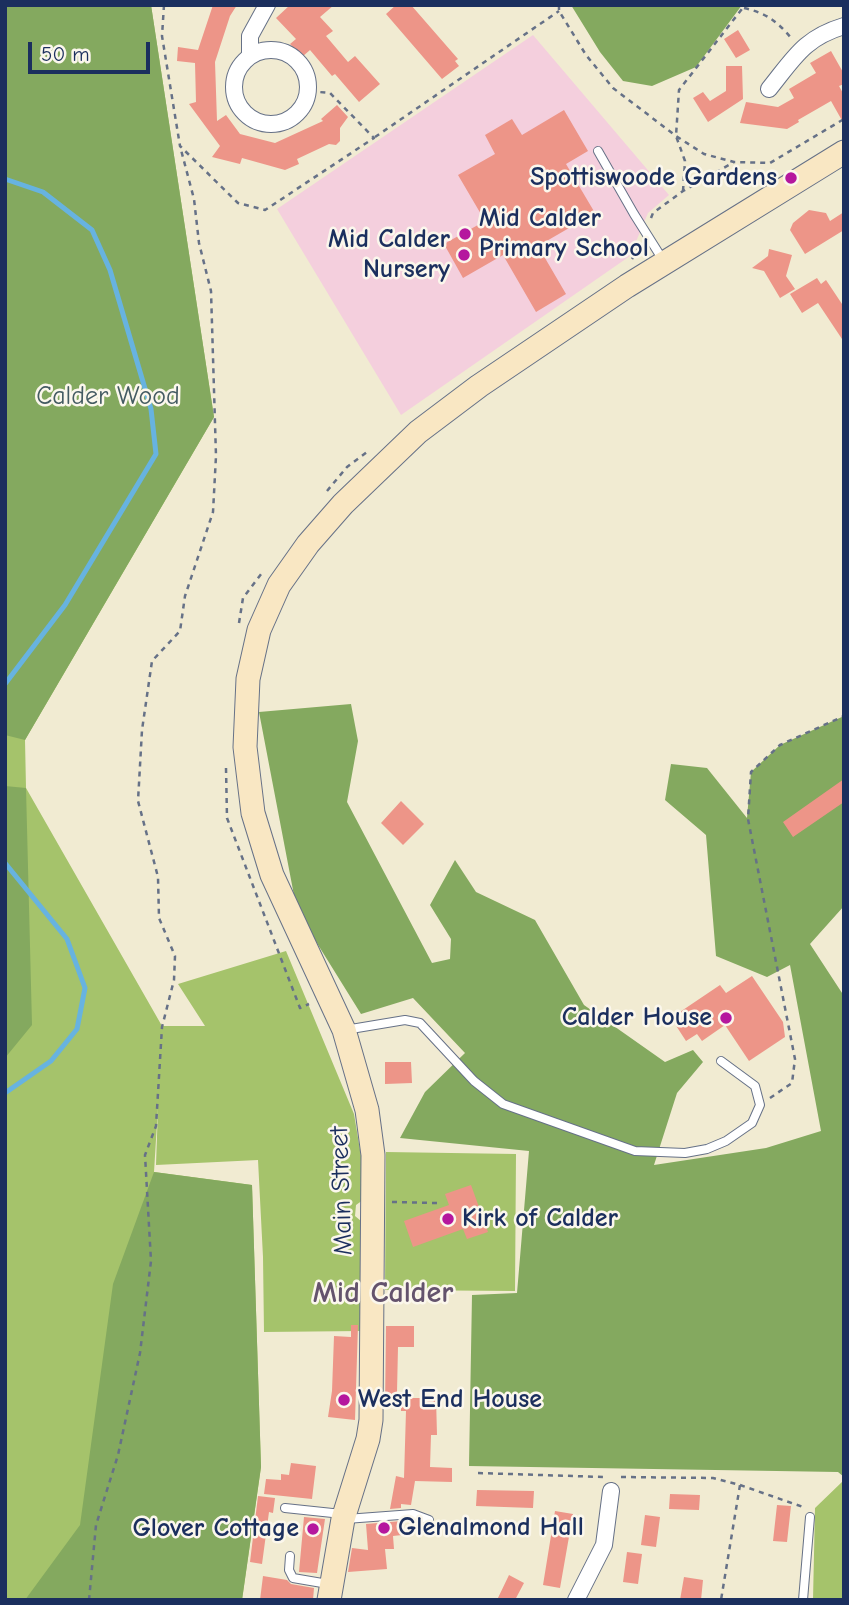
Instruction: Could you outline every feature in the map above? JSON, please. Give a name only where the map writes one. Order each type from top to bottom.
[{"type":"street","points":[[250,56],[250,36],[267,5]]},
{"type":"street","points":[[769,89],[800,50],[820,34],[844,26]]},
{"type":"street","points":[[269,50],[286,53],[297,61],[304,71],[308,91],[301,108],[292,118],[279,124],[266,124],[253,120],[243,112],[236,102],[233,90],[241,65],[250,56],[269,50]]},
{"type":"street","name":"Main Street","points":[[330,1592],[344,1517],[368,1439],[371,1420],[373,1155],[367,1110],[344,1030],[272,874],[253,813],[245,747],[248,679],[259,630],[279,585],[308,544],[343,504],[418,432],[478,386],[665,263],[844,152]]},
{"type":"street","points":[[576,1600],[604,1545],[611,1491]]},
{"type":"lane","points":[[598,151],[665,263]]},
{"type":"lane","points":[[344,1030],[405,1020],[420,1023],[474,1082],[503,1104],[635,1151],[685,1153],[707,1149],[726,1141],[752,1124],[760,1105],[755,1086],[721,1060]]},
{"type":"lane","points":[[285,1508],[344,1517],[413,1514],[429,1520]]},
{"type":"lane","points":[[803,1600],[810,1517]]},
{"type":"lane","points":[[290,1556],[289,1570],[293,1578],[330,1592]]},
{"type":"path","points":[[89,1600],[96,1525],[118,1455],[140,1353],[151,1261],[145,1155],[156,1126],[162,1027],[174,980],[175,956],[159,918],[158,877],[138,801],[142,730],[152,662],[180,631],[185,596],[213,512],[216,456],[211,291],[198,243],[194,199],[180,146],[162,36],[164,5]]},
{"type":"path","points":[[559,5],[559,10],[586,55],[613,88],[704,154],[734,162],[770,163],[844,119]]},
{"type":"path","points":[[683,191],[685,161],[676,136],[679,90],[744,6],[764,12],[778,22],[800,50]]},
{"type":"path","points":[[180,146],[238,203],[265,210],[559,10]]},
{"type":"path","points":[[308,91],[330,93],[374,138]]},
{"type":"path","points":[[322,496],[346,467],[367,452]]},
{"type":"path","points":[[239,626],[243,598],[266,567]]},
{"type":"path","points":[[760,1105],[792,1083],[795,1059],[748,819],[751,772],[780,745],[844,716]]},
{"type":"path","points":[[226,763],[227,818],[300,1008],[328,995]]},
{"type":"path","points":[[374,1220],[387,1202],[437,1203]]},
{"type":"path","points":[[478,1473],[713,1478],[805,1506],[810,1517]]},
{"type":"path","points":[[722,1600],[740,1485]]},
{"type":"shaded area","name":"Mid Calder Primary School","points":[[533,35],[669,195],[648,213],[630,256],[401,415],[277,209]]},
{"type":"green space","points":[[5,5],[151,5],[214,417],[25,740],[26,788],[162,1026],[205,1026],[178,984],[286,951],[354,1114],[364,1174],[363,1200],[356,1205],[355,1216],[361,1221],[361,1331],[264,1332],[258,1160],[156,1165],[158,1107],[154,1172],[252,1185],[261,1467],[242,1600],[5,1600]]},
{"type":"green space","name":"Calder Wood","points":[[5,5],[151,5],[214,417],[25,740],[5,735]]},
{"type":"green space","points":[[571,5],[742,5],[696,67],[652,86],[623,81],[600,52]]},
{"type":"green space","points":[[351,704],[358,741],[347,802],[432,963],[450,959],[451,939],[430,905],[455,860],[476,892],[535,920],[584,1005],[665,1062],[693,1050],[703,1062],[677,1093],[654,1165],[766,1148],[821,1131],[790,965],[767,977],[716,956],[706,835],[665,800],[671,764],[707,768],[747,818],[751,772],[780,745],[844,716],[844,906],[810,944],[844,996],[844,1477],[838,1472],[469,1466],[472,1295],[517,1293],[529,1151],[400,1138],[425,1092],[465,1053],[413,998],[361,1014],[297,911],[259,712]]},
{"type":"green space","points":[[5,786],[26,788],[32,1025],[5,1058]]},
{"type":"green space","points":[[386,1152],[516,1154],[515,1291],[385,1290]]},
{"type":"green space","points":[[154,1172],[252,1185],[261,1467],[242,1600],[25,1600],[80,1525],[113,1284]]},
{"type":"green space","points":[[843,1481],[844,1600],[813,1600],[815,1508]]},
{"type":"building","points":[[213,5],[237,5],[230,16],[215,62],[217,121],[226,115],[240,134],[275,143],[323,121],[321,119],[337,105],[348,117],[340,128],[340,141],[336,145],[329,144],[297,159],[299,164],[285,170],[242,158],[240,164],[212,157],[220,146],[189,104],[196,102],[195,63],[177,61],[178,47],[198,50]]},
{"type":"building","points":[[290,5],[334,5],[320,17],[333,31],[326,36],[348,62],[355,56],[380,84],[359,102],[310,50],[302,57],[290,44],[296,39],[276,18]]},
{"type":"building","points":[[396,5],[411,5],[458,59],[455,61],[459,66],[442,79],[386,14]]},
{"type":"building","points":[[738,30],[750,50],[736,58],[724,39]]},
{"type":"building","points":[[831,51],[844,74],[844,84],[839,86],[844,95],[844,124],[831,101],[787,129],[740,123],[746,102],[778,107],[794,98],[789,89],[816,73],[810,63]]},
{"type":"building","points":[[726,66],[742,66],[743,99],[708,122],[693,98],[703,92],[710,101],[726,91]]},
{"type":"building","points":[[564,110],[588,151],[566,164],[595,213],[538,246],[566,294],[536,312],[503,255],[463,278],[444,244],[485,221],[458,175],[495,154],[485,135],[512,119],[522,135]]},
{"type":"building","points":[[809,210],[826,213],[830,221],[844,212],[844,230],[805,254],[790,230],[793,223]]},
{"type":"building","points":[[769,249],[792,255],[786,276],[795,289],[780,298],[764,271],[752,268],[768,256]]},
{"type":"building","points":[[817,278],[821,284],[826,280],[844,307],[844,342],[818,303],[802,313],[790,294]]},
{"type":"building","points":[[844,779],[844,802],[793,837],[783,822]]},
{"type":"building","points":[[401,801],[424,824],[403,845],[381,823]]},
{"type":"building","name":"Calder House","points":[[752,976],[783,1022],[785,1037],[749,1061],[725,1025],[702,1041],[697,1034],[686,1041],[671,1018],[720,985],[726,993]]},
{"type":"building","points":[[385,1062],[411,1062],[412,1083],[385,1084]]},
{"type":"building","name":"Kirk of Calder","points":[[471,1185],[488,1232],[467,1239],[463,1229],[413,1247],[404,1221],[449,1205],[445,1194]]},
{"type":"building","points":[[351,1325],[358,1325],[355,1420],[328,1417],[334,1336],[351,1337]]},
{"type":"building","points":[[386,1326],[414,1326],[414,1347],[398,1347],[397,1392],[401,1392],[401,1398],[436,1398],[437,1435],[431,1435],[430,1467],[452,1468],[452,1482],[415,1481],[411,1505],[401,1504],[401,1508],[390,1509],[396,1476],[404,1478],[406,1411],[401,1411],[401,1407],[385,1407]]},
{"type":"building","points":[[291,1463],[316,1466],[312,1499],[264,1494],[266,1479],[281,1480],[281,1474],[289,1475]]},
{"type":"building","points":[[477,1490],[534,1491],[533,1508],[476,1506]]},
{"type":"building","points":[[670,1494],[700,1495],[699,1510],[669,1509]]},
{"type":"building","points":[[258,1496],[275,1498],[273,1513],[269,1512],[262,1564],[250,1562]]},
{"type":"building","points":[[777,1505],[791,1506],[787,1542],[773,1541]]},
{"type":"building","points":[[555,1511],[573,1514],[560,1588],[543,1585]]},
{"type":"building","points":[[645,1515],[660,1517],[656,1547],[641,1545]]},
{"type":"building","points":[[304,1517],[325,1519],[317,1573],[299,1572]]},
{"type":"building","points":[[402,1521],[402,1535],[393,1536],[394,1549],[385,1549],[387,1569],[348,1572],[352,1548],[368,1550],[366,1524]]},
{"type":"building","points":[[627,1552],[642,1554],[638,1584],[623,1582]]},
{"type":"building","points":[[509,1575],[524,1583],[515,1600],[497,1600]]},
{"type":"building","points":[[263,1576],[314,1588],[313,1600],[260,1600]]},
{"type":"building","points":[[684,1577],[703,1580],[701,1600],[680,1600]]},
{"type":"waterway","points":[[5,179],[43,192],[92,230],[110,270],[151,409],[156,454],[65,605],[5,684]]},
{"type":"waterway","points":[[5,863],[67,939],[85,988],[77,1029],[51,1061],[5,1093]]},
{"type":"place","name":"Spottiswoode Gardens","points":[[791,178]]},
{"type":"place","name":"Mid Calder Primary School","points":[[465,234]]},
{"type":"place","name":"Mid Calder Nursery","points":[[464,255]]},
{"type":"place","name":"Calder House","points":[[726,1018]]},
{"type":"place","name":"Kirk of Calder","points":[[448,1219]]},
{"type":"place","name":"West End House","points":[[344,1400]]},
{"type":"place","name":"Glenalmond Hall","points":[[384,1528]]},
{"type":"place","name":"Glover Cottage","points":[[313,1529]]},
{"type":"district","name":"Mid Calder","points":[[383,1294]]}]
